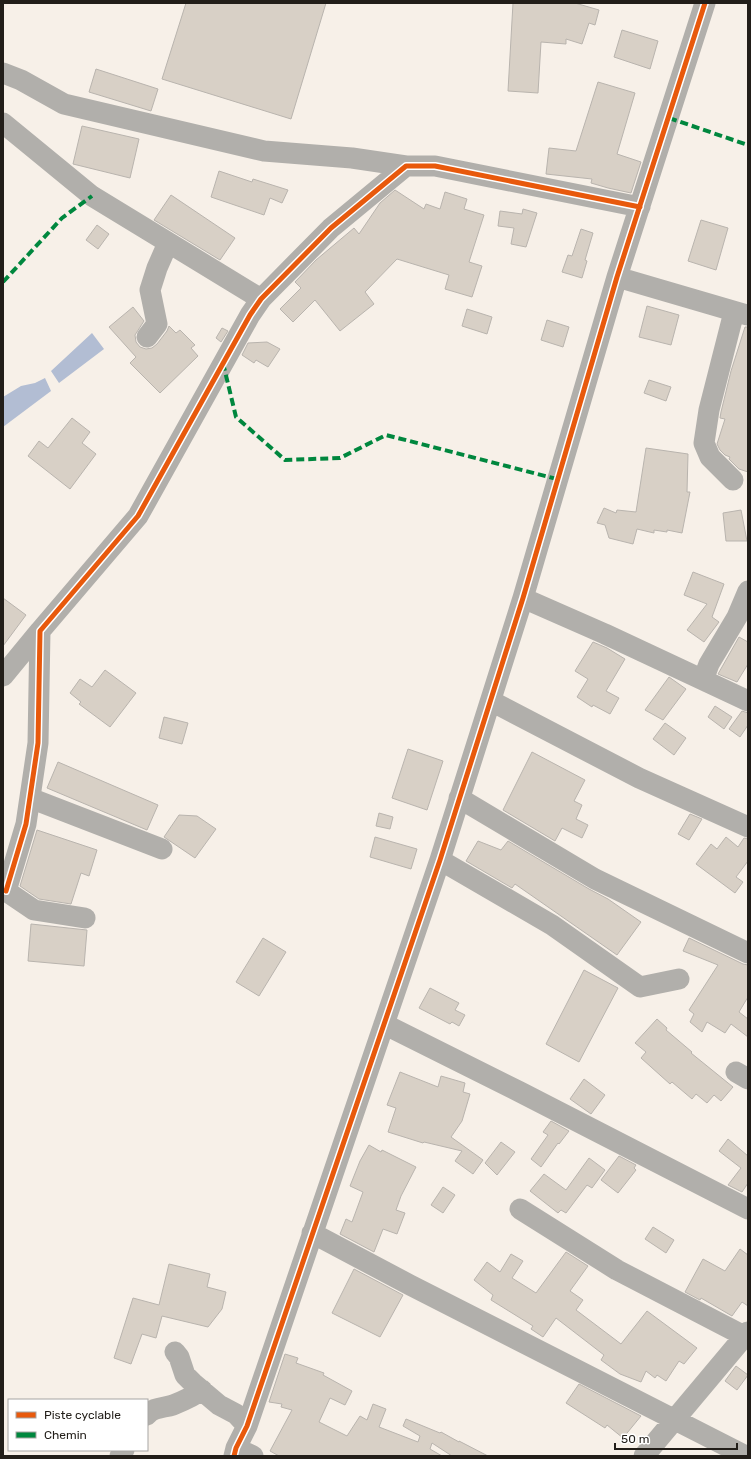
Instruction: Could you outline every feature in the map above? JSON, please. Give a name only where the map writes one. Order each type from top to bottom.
[{"type":"street","points":[[241,1453],[247,1426],[440,860],[491,701],[617,277],[705,3]]},
{"type":"street","points":[[3,72],[21,80],[64,104],[264,151],[352,158],[406,166],[435,166],[640,207]]},
{"type":"street","points":[[3,123],[92,196],[261,299]]},
{"type":"street","points":[[3,676],[138,516],[250,315],[261,299],[331,228],[406,166]]},
{"type":"street","points":[[147,337],[157,324],[150,290],[157,268],[168,243]]},
{"type":"street","points":[[617,277],[741,314],[709,410],[704,442],[710,457],[733,480]]},
{"type":"street","points":[[703,680],[709,664],[737,617],[748,591]]},
{"type":"street","points":[[522,598],[605,634],[748,701]]},
{"type":"street","points":[[40,631],[38,743],[26,824],[6,891],[34,910],[85,918]]},
{"type":"street","points":[[491,701],[639,778],[748,826]]},
{"type":"street","points":[[30,798],[162,849]]},
{"type":"street","points":[[459,798],[595,879],[748,954]]},
{"type":"street","points":[[440,860],[552,925],[640,987],[679,979]]},
{"type":"street","points":[[384,1024],[748,1209]]},
{"type":"street","points":[[520,1209],[617,1270],[747,1335],[644,1456]]},
{"type":"street","points":[[312,1233],[410,1285],[746,1456]]},
{"type":"street","points":[[175,1352],[179,1358],[185,1375],[219,1405],[236,1414],[247,1426]]},
{"type":"street","points":[[148,1414],[150,1411],[172,1406],[194,1396],[202,1390]]},
{"type":"water","points":[[92,333],[104,349],[59,383],[51,371]]},
{"type":"water","points":[[45,378],[51,391],[3,427],[3,397],[21,386],[35,383]]},
{"type":"building","points":[[186,3],[326,3],[291,119],[162,79]]},
{"type":"building","points":[[513,3],[575,3],[599,10],[595,25],[589,23],[582,44],[566,39],[566,44],[541,42],[538,93],[508,91]]},
{"type":"building","points":[[622,30],[658,41],[650,69],[614,57]]},
{"type":"building","points":[[96,69],[158,89],[151,111],[89,92]]},
{"type":"building","points":[[598,82],[635,93],[617,154],[641,162],[631,193],[591,183],[592,179],[546,174],[549,148],[576,151]]},
{"type":"building","points":[[82,126],[139,139],[130,178],[73,164]]},
{"type":"building","points":[[219,171],[252,182],[253,179],[288,190],[282,203],[270,198],[264,215],[211,197]]},
{"type":"building","points":[[395,190],[424,209],[426,204],[440,209],[445,192],[467,199],[464,209],[484,215],[469,262],[482,266],[472,297],[445,289],[449,275],[397,259],[365,292],[374,304],[340,331],[315,300],[293,322],[280,309],[301,288],[295,282],[316,260],[354,228],[359,234],[380,203]]},
{"type":"building","points":[[171,195],[235,238],[220,260],[154,220]]},
{"type":"building","points":[[523,209],[537,213],[526,247],[511,244],[514,228],[498,226],[500,211],[522,214]]},
{"type":"building","points":[[701,220],[728,228],[716,270],[688,261]]},
{"type":"building","points":[[97,225],[109,234],[98,249],[86,240]]},
{"type":"building","points":[[581,229],[593,233],[585,260],[587,261],[582,278],[562,272],[568,255],[572,256]]},
{"type":"building","points":[[647,306],[679,315],[671,345],[639,337]]},
{"type":"building","points":[[133,307],[144,321],[135,335],[136,342],[140,347],[146,349],[152,348],[157,344],[169,326],[176,333],[180,330],[195,345],[191,348],[198,356],[160,393],[130,363],[136,357],[109,327]]},
{"type":"building","points":[[467,309],[492,317],[487,334],[462,326]]},
{"type":"building","points":[[547,320],[569,327],[563,347],[541,340]]},
{"type":"building","points":[[745,327],[748,327],[748,472],[739,469],[729,459],[730,457],[725,455],[720,450],[717,444],[725,419],[720,418],[721,412],[731,371]]},
{"type":"building","points":[[222,328],[228,331],[221,342],[216,338]]},
{"type":"building","points":[[267,342],[280,349],[268,367],[256,360],[254,363],[242,355],[248,343]]},
{"type":"building","points":[[649,380],[671,387],[666,401],[644,393]]},
{"type":"building","points":[[72,418],[90,432],[82,443],[96,454],[70,489],[28,456],[39,441],[48,448]]},
{"type":"building","points":[[646,448],[688,454],[687,492],[690,492],[682,533],[667,530],[667,532],[654,530],[654,533],[637,529],[633,544],[609,538],[605,525],[597,523],[604,508],[616,513],[617,510],[636,512]]},
{"type":"building","points":[[741,510],[747,541],[726,541],[723,513]]},
{"type":"building","points":[[693,572],[724,584],[712,617],[719,622],[704,642],[687,630],[707,604],[684,595]]},
{"type":"building","points":[[3,598],[26,615],[3,646]]},
{"type":"building","points":[[739,637],[748,642],[748,664],[737,682],[718,674]]},
{"type":"building","points":[[593,642],[607,648],[625,659],[606,691],[619,698],[610,714],[593,705],[592,707],[577,697],[588,679],[575,671]]},
{"type":"building","points":[[105,670],[136,693],[110,727],[79,704],[81,702],[70,693],[80,679],[92,687]]},
{"type":"building","points":[[669,677],[686,689],[663,720],[645,710]]},
{"type":"building","points":[[715,706],[732,717],[724,729],[708,717]]},
{"type":"building","points":[[742,711],[748,713],[748,725],[740,737],[729,729]]},
{"type":"building","points":[[164,717],[188,723],[182,744],[159,738]]},
{"type":"building","points":[[665,723],[686,738],[674,755],[653,739]]},
{"type":"building","points":[[408,749],[443,761],[427,810],[392,798]]},
{"type":"building","points":[[532,752],[585,780],[574,801],[582,805],[576,819],[588,825],[582,838],[562,828],[555,841],[503,810]]},
{"type":"building","points":[[58,762],[158,805],[147,830],[47,788]]},
{"type":"building","points":[[379,813],[393,817],[390,829],[376,826]]},
{"type":"building","points":[[690,814],[702,819],[689,840],[678,834]]},
{"type":"building","points":[[179,815],[197,816],[216,829],[195,858],[164,837]]},
{"type":"building","points":[[37,830],[97,850],[89,876],[81,873],[71,904],[39,899],[20,886]]},
{"type":"building","points":[[375,837],[417,849],[411,869],[370,857]]},
{"type":"building","points":[[726,837],[738,847],[744,838],[748,839],[748,861],[736,877],[743,882],[735,893],[696,864],[711,844],[717,849]]},
{"type":"building","points":[[478,841],[501,850],[508,841],[608,899],[641,922],[617,955],[515,884],[512,888],[466,861]]},
{"type":"building","points":[[31,924],[87,930],[84,966],[28,961]]},
{"type":"building","points":[[263,938],[286,952],[259,996],[236,982]]},
{"type":"building","points":[[689,938],[748,965],[748,997],[739,1012],[748,1019],[748,1037],[731,1024],[725,1033],[707,1022],[702,1032],[690,1022],[694,1014],[689,1010],[718,965],[683,951]]},
{"type":"building","points":[[584,970],[618,988],[579,1062],[546,1044]]},
{"type":"building","points":[[430,988],[459,1003],[455,1010],[465,1015],[459,1026],[452,1022],[450,1024],[419,1008]]},
{"type":"building","points":[[657,1019],[667,1028],[666,1030],[692,1052],[691,1053],[733,1087],[721,1101],[714,1095],[707,1103],[696,1094],[692,1099],[672,1082],[670,1084],[641,1058],[646,1052],[635,1043]]},
{"type":"building","points":[[400,1072],[438,1087],[441,1076],[465,1083],[463,1092],[470,1094],[462,1121],[451,1137],[483,1160],[473,1174],[455,1161],[462,1151],[423,1143],[388,1132],[396,1108],[387,1105]]},
{"type":"building","points":[[584,1079],[605,1095],[591,1114],[570,1099]]},
{"type":"building","points":[[551,1121],[569,1131],[559,1144],[558,1143],[541,1167],[531,1159],[548,1135],[543,1132]]},
{"type":"building","points":[[728,1139],[748,1156],[748,1183],[742,1192],[728,1185],[741,1168],[719,1151]]},
{"type":"building","points":[[501,1142],[515,1152],[497,1175],[485,1163]]},
{"type":"building","points":[[369,1145],[381,1152],[382,1150],[416,1167],[401,1196],[396,1210],[405,1213],[397,1234],[383,1229],[374,1252],[340,1234],[346,1219],[352,1222],[363,1192],[350,1186],[360,1161]]},
{"type":"building","points":[[619,1156],[636,1165],[634,1168],[636,1170],[618,1193],[601,1180]]},
{"type":"building","points":[[589,1158],[605,1170],[592,1188],[587,1185],[566,1213],[561,1210],[558,1213],[530,1191],[544,1174],[566,1190]]},
{"type":"building","points":[[443,1187],[455,1195],[443,1213],[431,1205]]},
{"type":"building","points":[[653,1227],[674,1240],[666,1253],[645,1239]]},
{"type":"building","points":[[740,1249],[748,1255],[748,1306],[742,1302],[732,1316],[701,1298],[700,1300],[685,1292],[703,1259],[725,1271]]},
{"type":"building","points":[[566,1252],[588,1266],[570,1291],[583,1300],[576,1310],[621,1344],[647,1311],[697,1348],[684,1364],[679,1361],[666,1381],[657,1375],[655,1378],[646,1371],[641,1382],[620,1374],[601,1360],[604,1355],[556,1318],[543,1337],[531,1329],[533,1326],[491,1300],[493,1295],[474,1280],[487,1262],[500,1272],[511,1254],[523,1261],[512,1278],[536,1293]]},
{"type":"building","points":[[169,1264],[210,1274],[207,1287],[226,1292],[222,1309],[208,1327],[162,1316],[156,1338],[142,1334],[131,1364],[114,1358],[133,1298],[159,1305]]},
{"type":"building","points":[[354,1269],[403,1295],[380,1337],[332,1313]]},
{"type":"building","points":[[285,1354],[298,1358],[296,1363],[324,1373],[323,1375],[352,1391],[345,1405],[330,1398],[319,1422],[347,1436],[360,1416],[367,1420],[373,1404],[386,1409],[379,1427],[418,1442],[420,1436],[403,1426],[406,1419],[440,1433],[441,1432],[488,1456],[452,1456],[432,1443],[430,1449],[442,1456],[279,1456],[270,1451],[292,1410],[281,1407],[282,1404],[269,1402]]},
{"type":"building","points":[[736,1366],[748,1375],[737,1390],[725,1381]]},
{"type":"building","points":[[579,1384],[641,1416],[623,1438],[607,1425],[605,1428],[566,1403]]},
{"type":"marked path","points":[[669,118],[748,145]]},
{"type":"marked path","points":[[3,282],[62,218],[92,196]]},
{"type":"marked path","points":[[223,363],[236,417],[285,460],[340,458],[386,435],[557,479]]},
{"type":"cycle path","points":[[234,1456],[236,1448],[247,1426],[440,860],[523,598],[617,277],[705,3]]},
{"type":"cycle path","points":[[6,891],[26,824],[38,743],[40,631],[138,516],[250,315],[261,299],[331,228],[406,166],[435,166],[640,207]]}]
